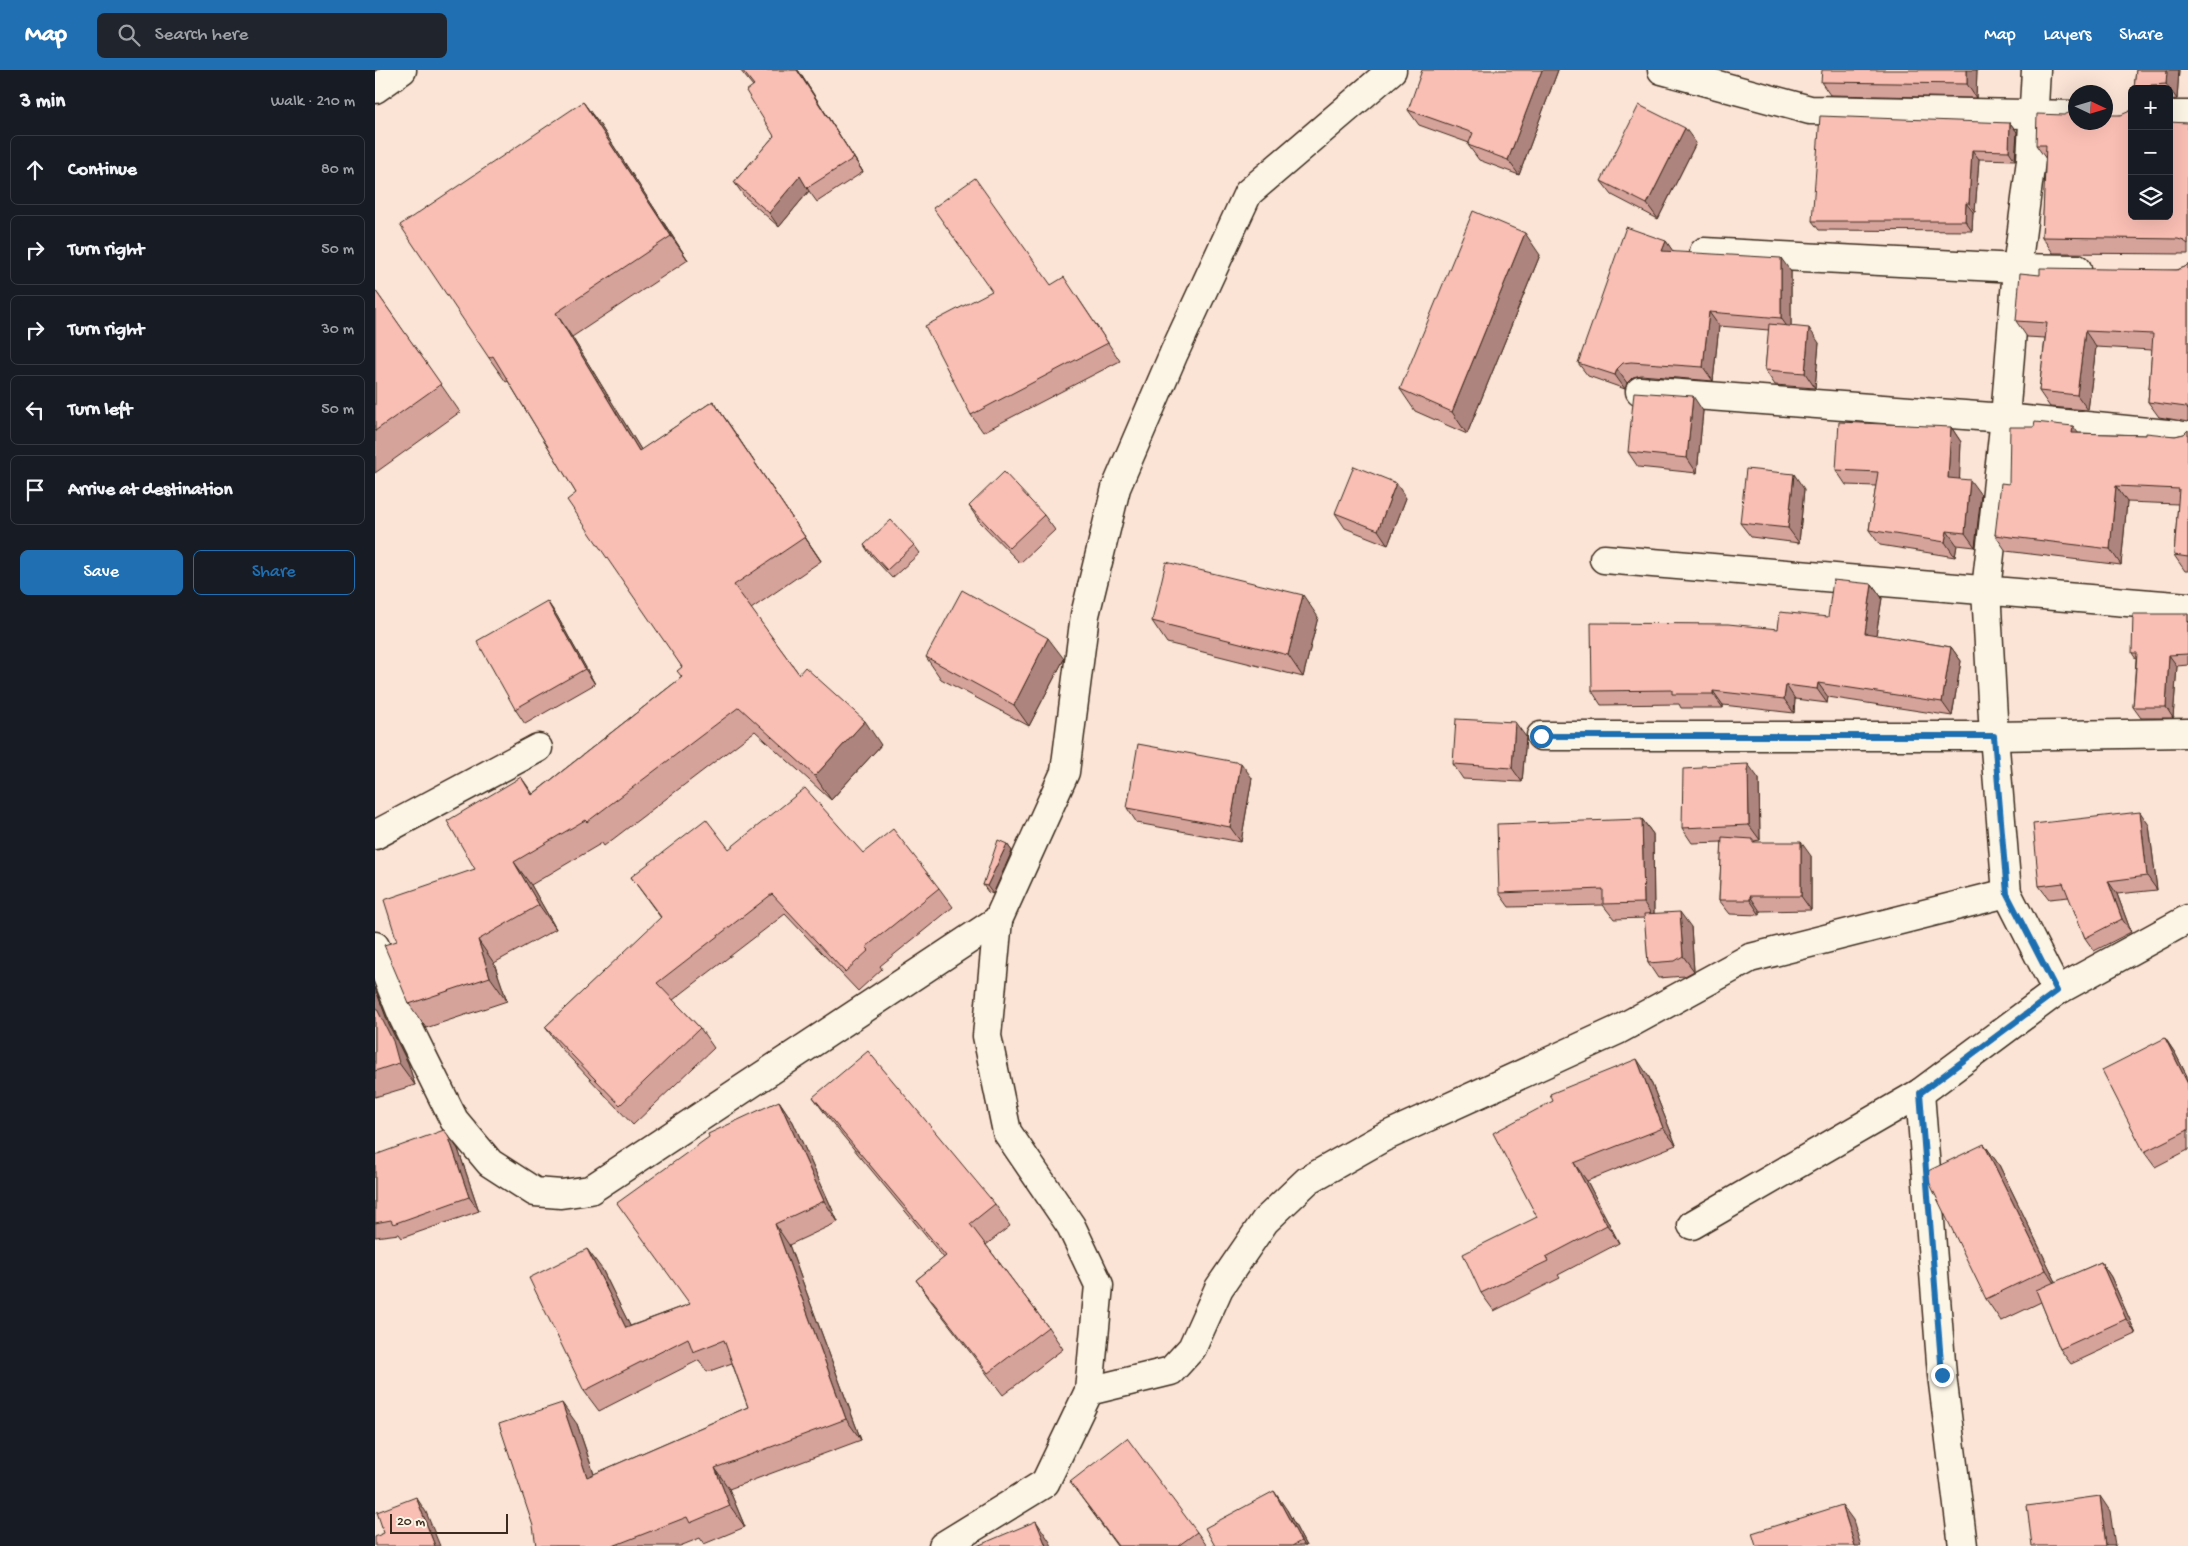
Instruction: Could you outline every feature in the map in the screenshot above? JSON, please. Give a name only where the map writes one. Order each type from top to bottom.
[{"type":"street","points":[[375,89],[402,70]]},
{"type":"street","points":[[943,1546],[1045,1483],[1089,1391],[1099,1284],[1071,1226],[1007,1132],[987,1036],[997,920],[1065,772],[1085,615],[1116,488],[1174,353],[1248,193],[1392,70]]},
{"type":"street","points":[[1662,70],[1810,110],[2068,115]]},
{"type":"street","points":[[2036,70],[2034,115],[2017,268],[2005,418],[1986,590],[1994,736],[2007,894],[2057,991]]},
{"type":"street","points":[[2173,115],[2188,115]]},
{"type":"street","points":[[1703,252],[2017,268],[2103,269]]},
{"type":"street","points":[[1640,391],[2005,418],[2188,436]]},
{"type":"street","points":[[1604,559],[2188,607]]},
{"type":"street","points":[[1541,736],[1994,736],[2188,733]]},
{"type":"street","points":[[375,835],[538,748]]},
{"type":"street","points":[[1089,1391],[1171,1371],[1192,1348],[1219,1288],[1265,1221],[1308,1180],[1382,1138],[1618,1030],[1750,958],[2007,894]]},
{"type":"street","points":[[1692,1225],[1920,1093],[2057,991],[2188,919]]},
{"type":"street","points":[[375,946],[404,1019],[454,1120],[490,1163],[535,1192],[561,1194],[590,1190],[997,920]]},
{"type":"street","points":[[1920,1093],[1942,1375],[1963,1546]]},
{"type":"building","points":[[742,70],[797,70],[854,158],[807,188],[800,176],[769,213],[734,182],[774,136],[746,91],[754,85]]},
{"type":"building","points":[[1422,70],[1542,70],[1508,160],[1468,145],[1473,133],[1408,110]]},
{"type":"building","points":[[1822,70],[1967,70],[1967,84],[1821,82]]},
{"type":"building","points":[[2136,70],[2167,70],[2166,84],[2134,85]]},
{"type":"building","points":[[583,102],[671,236],[556,313],[639,451],[713,401],[805,537],[734,585],[799,674],[805,667],[865,721],[815,776],[739,707],[587,822],[585,820],[514,862],[539,905],[478,940],[490,977],[409,1004],[384,945],[397,941],[384,900],[475,869],[447,821],[521,777],[532,795],[682,677],[677,671],[682,667],[567,500],[576,493],[493,356],[489,358],[400,225]]},
{"type":"building","points":[[1639,105],[1685,128],[1647,204],[1601,181]]},
{"type":"building","points":[[2128,112],[2128,220],[2173,220],[2173,122],[2188,123],[2188,244],[2178,239],[2042,237],[2046,145],[2036,145],[2037,114],[2064,115],[2068,113],[2068,130],[2113,130],[2113,115],[2121,115]]},
{"type":"building","points":[[1820,116],[2010,123],[2009,151],[1972,150],[1969,203],[1966,203],[1965,221],[1812,221]]},
{"type":"building","points":[[975,178],[1051,285],[1064,277],[1108,343],[971,415],[925,326],[992,291],[933,208]]},
{"type":"building","points":[[1473,211],[1525,233],[1452,412],[1400,389]]},
{"type":"building","points":[[1626,227],[1666,241],[1662,251],[1781,258],[1781,318],[1709,312],[1703,367],[1631,362],[1623,363],[1617,369],[1615,375],[1578,363]]},
{"type":"building","points":[[2188,264],[2188,410],[2186,407],[2148,402],[2153,334],[2085,331],[2077,395],[2039,391],[2047,323],[2016,321],[2020,273],[2040,275],[2040,268],[2177,270]]},
{"type":"building","points":[[375,290],[441,384],[375,431]]},
{"type":"building","points":[[1769,324],[1809,328],[1805,373],[1765,370]]},
{"type":"building","points":[[1634,392],[1693,396],[1687,458],[1628,452]]},
{"type":"building","points":[[1839,422],[1951,427],[1948,478],[1970,480],[1965,533],[1947,531],[1945,542],[1869,530],[1878,472],[1836,470]]},
{"type":"building","points":[[2035,422],[2073,426],[2072,433],[2146,435],[2146,433],[2175,436],[2184,434],[2188,430],[2188,557],[2174,555],[2179,489],[2116,486],[2110,549],[1995,535],[2001,483],[2009,484],[2010,427],[2034,427]]},
{"type":"building","points":[[1354,466],[1396,483],[1378,530],[1335,513]]},
{"type":"building","points":[[1746,469],[1794,474],[1788,528],[1740,523]]},
{"type":"building","points":[[1004,472],[1044,515],[1009,548],[969,506]]},
{"type":"building","points":[[891,520],[914,545],[887,570],[864,545]]},
{"type":"building","points":[[1166,562],[1303,595],[1288,655],[1152,621]]},
{"type":"building","points":[[1833,580],[1872,584],[1865,633],[1951,647],[1942,702],[1818,683],[1817,689],[1786,685],[1784,699],[1713,691],[1713,694],[1672,694],[1672,690],[1592,691],[1591,623],[1728,624],[1778,629],[1780,612],[1828,617]]},
{"type":"building","points":[[962,590],[1048,638],[1014,705],[926,657]]},
{"type":"building","points":[[547,601],[585,669],[515,709],[477,641]]},
{"type":"building","points":[[2133,614],[2188,614],[2188,654],[2169,655],[2166,707],[2133,707],[2137,653],[2132,653]]},
{"type":"building","points":[[1456,719],[1515,722],[1512,768],[1453,764]]},
{"type":"building","points":[[1138,744],[1241,763],[1230,827],[1127,808]]},
{"type":"building","points":[[1748,764],[1749,825],[1682,828],[1683,769],[1701,768],[1701,766]]},
{"type":"building","points":[[805,788],[863,853],[893,829],[939,888],[866,947],[869,950],[845,972],[772,894],[657,983],[700,1028],[620,1105],[545,1027],[661,917],[631,877],[706,819],[729,849]]},
{"type":"building","points":[[2140,812],[2147,876],[2108,881],[2122,919],[2085,938],[2063,883],[2039,886],[2033,824]]},
{"type":"building","points":[[1642,819],[1644,903],[1603,904],[1603,889],[1499,893],[1497,824]]},
{"type":"building","points":[[1722,837],[1753,839],[1753,842],[1801,842],[1801,896],[1750,896],[1750,900],[1719,900]]},
{"type":"building","points":[[998,840],[1007,844],[987,886],[983,885]]},
{"type":"building","points":[[1680,912],[1683,956],[1675,961],[1648,963],[1644,914]]},
{"type":"building","points":[[375,1005],[393,1041],[399,1063],[375,1071]]},
{"type":"building","points":[[2165,1038],[2188,1084],[2188,1130],[2144,1152],[2102,1070]]},
{"type":"building","points":[[868,1051],[995,1204],[970,1224],[1048,1327],[988,1373],[916,1280],[946,1256],[813,1097]]},
{"type":"building","points":[[1637,1059],[1663,1128],[1574,1163],[1607,1225],[1546,1257],[1548,1261],[1481,1293],[1463,1254],[1537,1217],[1493,1133],[1553,1101],[1550,1094]]},
{"type":"building","points":[[779,1101],[824,1201],[775,1224],[846,1419],[715,1468],[730,1506],[690,1523],[687,1517],[613,1546],[536,1546],[533,1526],[499,1424],[562,1403],[587,1477],[748,1407],[724,1340],[693,1352],[688,1338],[584,1391],[529,1278],[587,1249],[626,1328],[690,1304],[617,1203],[709,1137],[708,1134]]},
{"type":"building","points":[[444,1130],[448,1135],[469,1197],[393,1224],[391,1220],[375,1223],[375,1155]]},
{"type":"building","points":[[1984,1144],[2046,1270],[1986,1299],[1929,1182],[1928,1171]]},
{"type":"building","points":[[2101,1262],[2126,1319],[2060,1349],[2036,1290]]},
{"type":"building","points":[[1127,1438],[1197,1532],[1178,1546],[1118,1546],[1070,1482]]},
{"type":"building","points":[[1274,1491],[1301,1541],[1292,1546],[1215,1546],[1205,1528]]},
{"type":"building","points":[[2100,1496],[2106,1546],[2032,1546],[2027,1506]]},
{"type":"building","points":[[416,1497],[435,1546],[375,1546],[375,1537],[384,1533],[377,1512]]},
{"type":"building","points":[[1842,1505],[1855,1546],[1756,1546],[1752,1533]]},
{"type":"building","points":[[1036,1521],[1046,1546],[977,1546]]},
{"type":"route","points":[[1541,736],[1994,736],[2007,894],[2057,991],[1920,1093],[1942,1375]]}]
